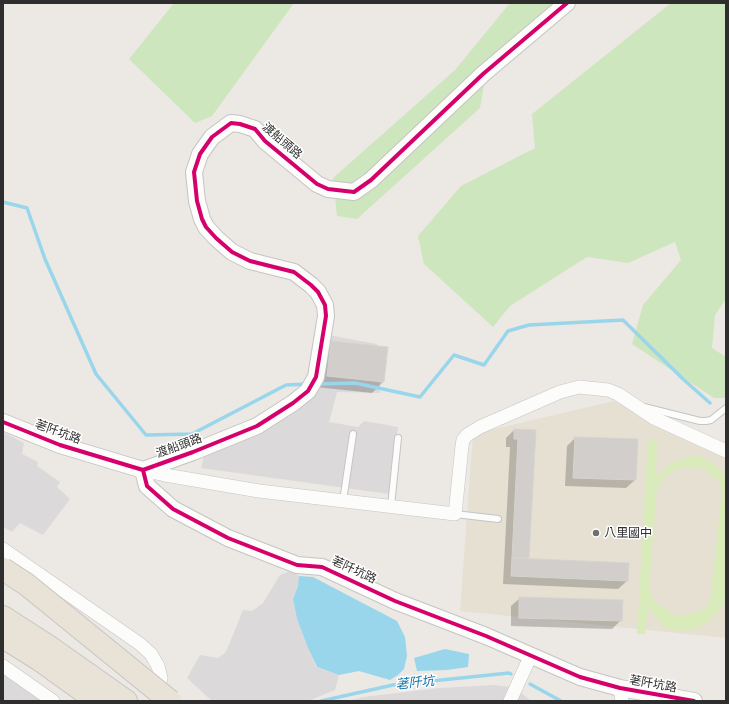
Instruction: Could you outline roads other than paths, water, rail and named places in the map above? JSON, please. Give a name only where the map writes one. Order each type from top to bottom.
[{"type":"highway","points":[[3,569],[26,584],[170,701]]},
{"type":"highway","points":[[3,617],[48,646],[126,701]]},
{"type":"highway","points":[[3,637],[40,660],[98,701]]},
{"type":"highway","points":[[3,653],[72,701]]},
{"type":"street","name":"渡船頭路","points":[[143,470],[193,452],[257,426],[293,403],[308,391],[316,377],[326,316],[325,305],[318,292],[311,284],[294,272],[250,261],[232,252],[206,227],[202,219],[197,201],[194,172],[200,154],[212,137],[231,123],[240,124],[255,129],[265,141],[317,184],[328,189],[354,192],[371,180],[483,74],[567,3]]},
{"type":"street","points":[[454,514],[462,446],[463,440],[467,435],[480,427],[560,392],[579,388],[608,390],[618,394],[654,418],[726,452]]},
{"type":"street","name":"荖阡坑路","points":[[3,422],[60,445],[160,474],[259,491],[454,514]]},
{"type":"street","name":"荖阡坑路","points":[[143,470],[147,486],[173,509],[228,538],[297,565],[322,567],[395,601],[531,655],[621,697],[694,701]]},
{"type":"street","points":[[3,549],[140,644],[151,654],[158,666],[161,678],[157,696],[154,701]]},
{"type":"street","points":[[510,701],[531,655]]},
{"type":"street","points":[[3,666],[53,701]]},
{"type":"lane","points":[[631,404],[700,421],[711,420],[726,408]]},
{"type":"lane","points":[[343,501],[353,434]]},
{"type":"lane","points":[[391,506],[398,438]]},
{"type":"lane","points":[[454,514],[498,519]]},
{"type":"water","points":[[299,576],[313,577],[397,621],[405,637],[407,656],[404,669],[390,680],[359,671],[339,675],[317,667],[297,619],[293,599],[298,586]]},
{"type":"water","points":[[445,649],[469,654],[468,667],[447,670],[417,671],[414,658]]},
{"type":"waterway","points":[[3,202],[27,208],[45,259],[96,374],[146,435],[192,434],[286,385],[307,384]]},
{"type":"waterway","points":[[317,384],[355,383],[420,397],[454,355],[484,365],[508,331],[529,325],[623,320],[683,379],[710,403]]},
{"type":"waterway","name":"荖阡坑","points":[[321,701],[393,685],[511,674]]},
{"type":"waterway","name":"荖阡坑","points":[[530,684],[561,701]]},
{"type":"place","name":"八里國中","points":[[596,533]]}]
